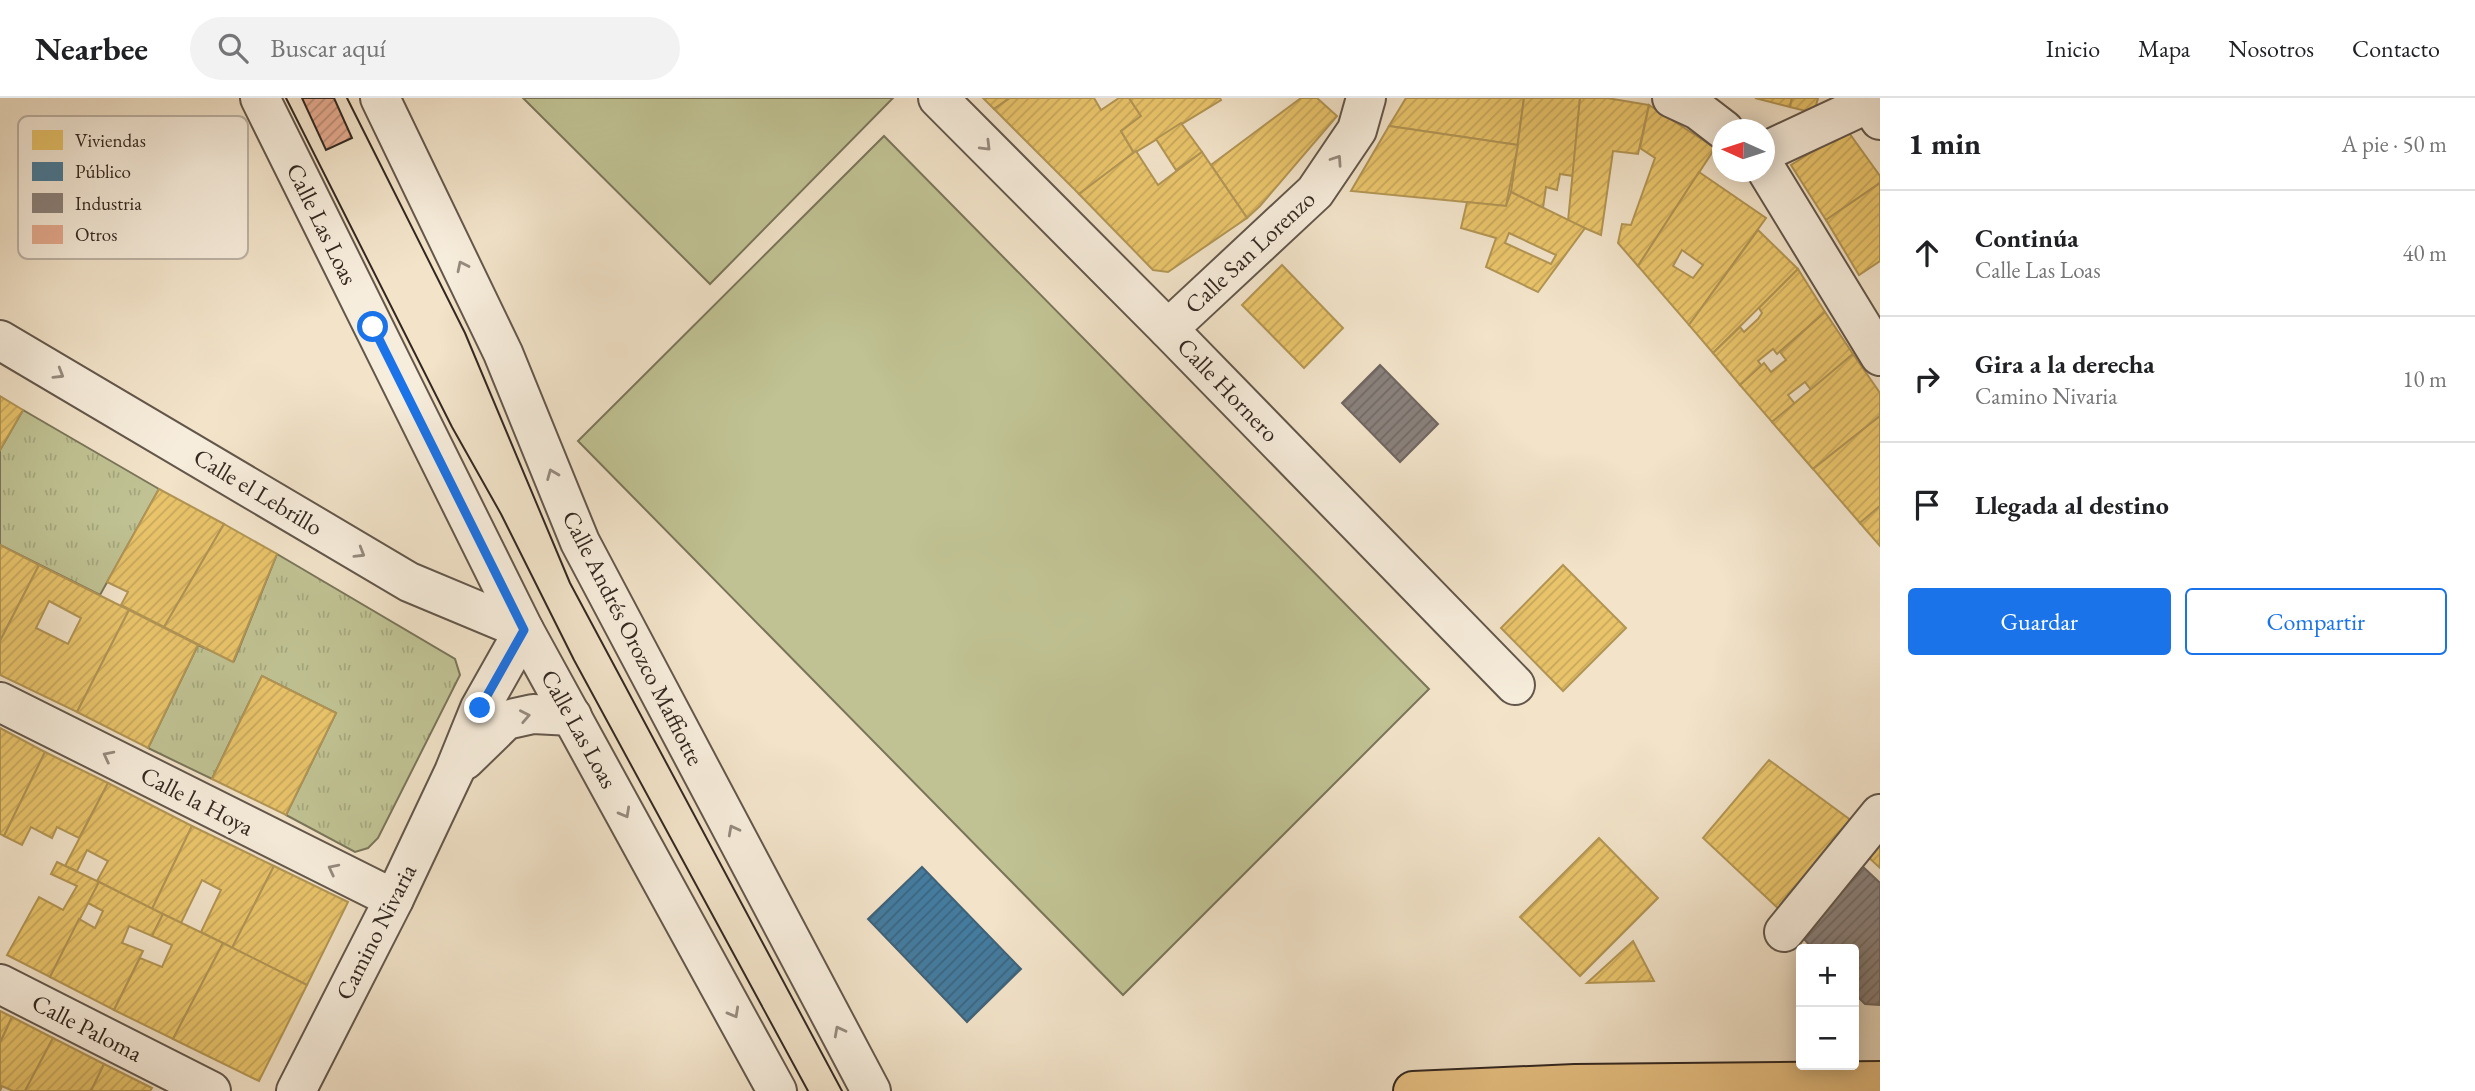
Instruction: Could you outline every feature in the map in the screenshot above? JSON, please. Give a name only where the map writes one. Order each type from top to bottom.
[{"type":"highway","points":[[1413,1091],[1575,1084],[1880,1081]]},
{"type":"street","name":"Calle Las Loas","points":[[260,98],[524,630],[777,1091]]},
{"type":"street","name":"Calle Andrés Orozco Maffiotte","points":[[380,98],[503,353],[580,542],[871,1091]]},
{"type":"street","name":"Calle Hornero","points":[[938,98],[1515,685]]},
{"type":"street","name":"Calle San Lorenzo","points":[[1168,329],[1315,192],[1357,130],[1366,98]]},
{"type":"street","points":[[1672,98],[1698,110],[1712,121]]},
{"type":"street","points":[[1775,148],[1875,112]]},
{"type":"street","points":[[1775,182],[1880,356]]},
{"type":"street","name":"Calle el Lebrillo","points":[[0,340],[409,582],[524,630]]},
{"type":"street","name":"Camino Nivaria","points":[[296,1091],[394,899],[454,772],[480,708],[524,630]]},
{"type":"street","name":"Calle la Hoya","points":[[0,702],[394,899]]},
{"type":"street","name":"Camino Nivaria","points":[[454,772],[506,720],[533,714],[572,716]]},
{"type":"street","points":[[1784,932],[1880,814]]},
{"type":"street","name":"Calle Paloma","points":[[0,984],[211,1091]]},
{"type":"green space","points":[[523,98],[893,98],[710,284]]},
{"type":"green space","points":[[884,136],[1429,689],[1123,995],[578,441]]},
{"type":"green space","points":[[23,410],[159,489],[100,595],[0,545],[0,450]]},
{"type":"green space","points":[[277,554],[455,659],[460,675],[378,838],[368,848],[355,852],[286,815],[336,713],[262,676],[212,779],[148,748],[198,645],[234,661]]},
{"type":"building: Viviendas","points":[[983,98],[1010,98],[994,109]]},
{"type":"building: Viviendas","points":[[1010,98],[1094,98],[1101,110],[1119,98],[1129,98],[1141,116],[1121,131],[1134,153],[1079,194],[994,109]]},
{"type":"building: Viviendas","points":[[1129,98],[1221,100],[1134,153],[1121,131],[1141,116]]},
{"type":"building: Viviendas","points":[[1301,98],[1317,98],[1337,116],[1247,218],[1211,165]]},
{"type":"building: Viviendas","points":[[1406,98],[1524,98],[1518,145],[1389,126]]},
{"type":"building: Viviendas","points":[[1524,98],[1580,98],[1573,176],[1560,174],[1557,190],[1546,187],[1543,208],[1511,192]]},
{"type":"building: Viviendas","points":[[1580,98],[1607,98],[1649,105],[1638,154],[1613,151],[1601,235],[1568,221]]},
{"type":"building: Viviendas","points":[[1755,98],[1792,98],[1790,107]]},
{"type":"building: Viviendas","points":[[1792,98],[1818,98],[1814,113],[1790,107]]},
{"type":"building: Viviendas","points":[[1649,105],[1712,146],[1712,153],[1638,266],[1618,243],[1622,224],[1631,225],[1655,158],[1640,148]]},
{"type":"building: Viviendas","points":[[1181,123],[1202,152],[1176,170],[1156,139]]},
{"type":"building: Viviendas","points":[[1389,126],[1518,145],[1506,206],[1351,191]]},
{"type":"building: Viviendas","points":[[1847,130],[1880,176],[1880,183],[1826,220],[1791,165]]},
{"type":"building: Viviendas","points":[[1136,151],[1158,185],[1202,152],[1247,218],[1168,272],[1153,270],[1079,194]]},
{"type":"building: Viviendas","points":[[1699,172],[1766,218],[1689,325],[1638,266]],"holes":[[[1682,250],[1703,265],[1693,278],[1673,266]]]},
{"type":"building: Viviendas","points":[[1880,183],[1880,261],[1859,275],[1826,220]]},
{"type":"building: Viviendas","points":[[1511,192],[1585,228],[1538,292],[1486,267],[1496,238],[1461,228],[1467,202],[1506,206]],"holes":[[[1509,233],[1556,255],[1551,264],[1505,243]]]},
{"type":"building: Viviendas","points":[[1758,230],[1798,269],[1713,353],[1689,325]]},
{"type":"building: Viviendas","points":[[1282,265],[1343,328],[1304,368],[1242,305]]},
{"type":"building: Viviendas","points":[[1798,269],[1825,312],[1777,354],[1773,349],[1758,361],[1762,366],[1740,385],[1713,353],[1740,327],[1744,332],[1758,319],[1762,313],[1759,308]]},
{"type":"building: Viviendas","points":[[1825,312],[1853,354],[1811,390],[1805,382],[1788,395],[1795,404],[1772,422],[1740,385],[1764,363],[1771,372],[1786,360],[1780,352]]},
{"type":"building: Viviendas","points":[[1853,354],[1880,393],[1880,416],[1813,469],[1772,422]]},
{"type":"building: Viviendas","points":[[0,396],[23,410],[0,450]]},
{"type":"building: Viviendas","points":[[1880,416],[1880,506],[1860,523],[1813,469]]},
{"type":"building: Viviendas","points":[[159,489],[224,524],[164,627],[121,605],[128,592],[107,582]]},
{"type":"building: Viviendas","points":[[1880,506],[1880,546],[1860,523]]},
{"type":"building: Viviendas","points":[[224,524],[277,554],[233,662],[164,627]]},
{"type":"building: Viviendas","points":[[0,545],[39,565],[0,641]]},
{"type":"building: Viviendas","points":[[39,565],[129,610],[77,712],[0,675],[0,641]],"holes":[[[49,601],[81,618],[68,644],[36,628]]]},
{"type":"building: Viviendas","points":[[1563,565],[1626,628],[1563,691],[1501,628]]},
{"type":"building: Viviendas","points":[[129,610],[198,645],[148,748],[77,712]]},
{"type":"building: Viviendas","points":[[262,676],[336,713],[286,815],[212,779]]},
{"type":"building: Viviendas","points":[[0,728],[45,752],[4,836],[0,834]]},
{"type":"building: Viviendas","points":[[45,752],[108,783],[79,838],[57,827],[52,838],[31,827],[22,845],[4,836]]},
{"type":"building: Viviendas","points":[[1769,760],[1856,824],[1783,913],[1703,838]]},
{"type":"building: Viviendas","points":[[108,783],[192,826],[152,909],[97,881],[108,861],[87,850],[77,871],[65,866]]},
{"type":"building: Viviendas","points":[[192,826],[274,866],[232,948],[201,932],[221,890],[202,880],[181,923],[152,909]]},
{"type":"building: Viviendas","points":[[1599,838],[1658,898],[1580,976],[1520,917]]},
{"type":"building: Viviendas","points":[[1880,841],[1880,868],[1867,856]]},
{"type":"building: Viviendas","points":[[57,862],[99,882],[50,977],[7,955],[39,897],[63,910],[77,886],[51,874]]},
{"type":"building: Viviendas","points":[[274,866],[348,902],[307,985],[232,948]]},
{"type":"building: Viviendas","points":[[99,882],[163,914],[152,936],[129,926],[122,943],[143,951],[114,1010],[50,977],[79,919],[95,928],[103,911],[88,903]]},
{"type":"building: Viviendas","points":[[163,914],[223,943],[173,1039],[114,1010],[140,958],[162,967],[172,945],[152,936]]},
{"type":"building: Viviendas","points":[[1633,941],[1654,981],[1587,983]]},
{"type":"building: Viviendas","points":[[223,943],[307,985],[259,1081],[173,1039]]},
{"type":"building: Viviendas","points":[[0,1011],[12,1017],[0,1043]]},
{"type":"building: Viviendas","points":[[12,1017],[53,1038],[25,1091],[13,1091],[2,1086],[0,1091],[0,1043]]},
{"type":"building: Viviendas","points":[[53,1038],[104,1064],[91,1091],[25,1091]]},
{"type":"building: Viviendas","points":[[104,1064],[152,1088],[150,1091],[91,1091]]},
{"type":"building: Público","points":[[922,867],[1021,969],[967,1022],[868,919]]},
{"type":"building: Industria","points":[[1380,365],[1438,424],[1400,462],[1342,403]]},
{"type":"building: Industria","points":[[1860,864],[1880,883],[1880,1005],[1865,1004],[1859,998],[1859,944],[1808,944],[1803,938]]},
{"type":"building: Otros","points":[[302,98],[334,98],[352,138],[326,150]]},
{"type":"tram line","points":[[286,98],[452,427],[501,514],[574,660],[808,1091]]},
{"type":"tram line","points":[[347,98],[465,333],[570,583],[842,1091]]},
{"type":"route","points":[[373,327],[524,630],[480,708]]}]
